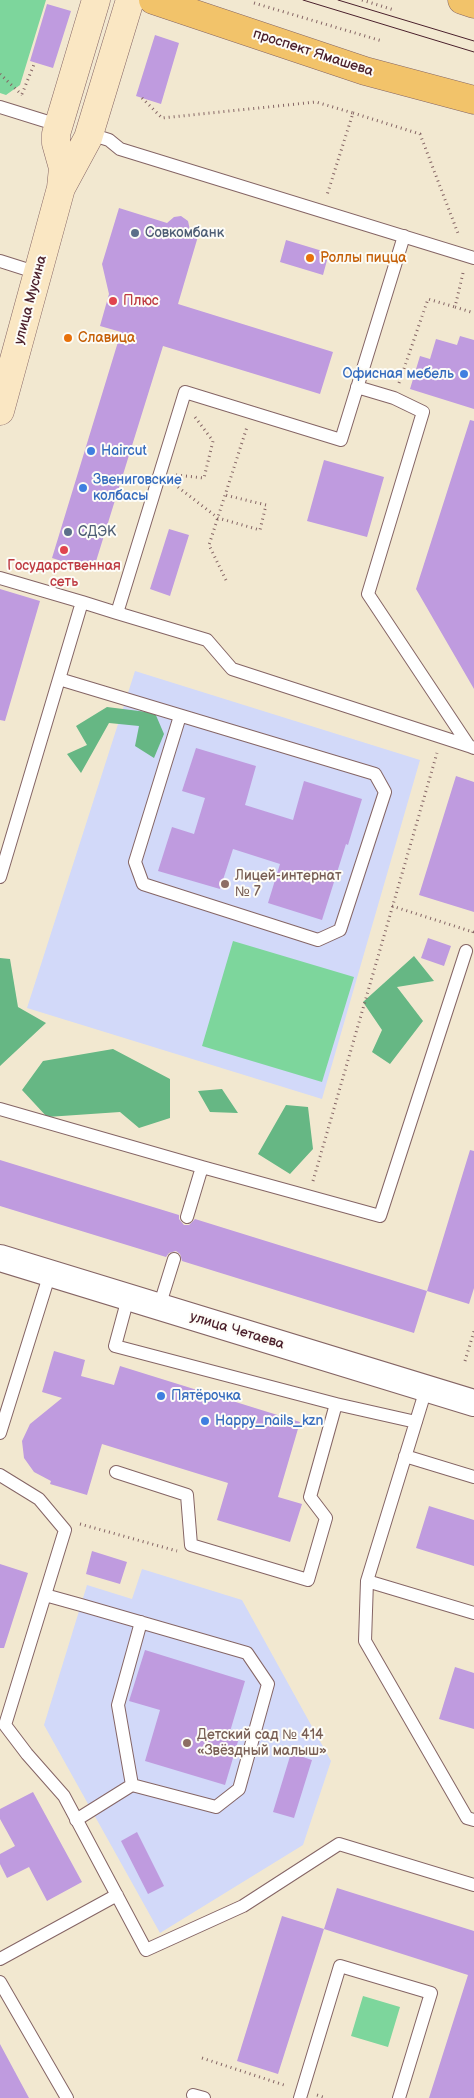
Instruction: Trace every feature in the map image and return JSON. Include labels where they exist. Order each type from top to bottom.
[{"type":"main road","name":"проспект Ямашева","points":[[153,0],[365,71],[474,100]]},
{"type":"main road","points":[[462,0],[474,4]]},
{"type":"street","name":"улица Мусина","points":[[0,411],[61,188],[63,168],[56,143],[58,125],[96,0]]},
{"type":"street","name":"улица Мусина","points":[[61,188],[90,134],[130,0]]},
{"type":"street","name":"улица Четаева","points":[[0,1258],[474,1403]]},
{"type":"lane","points":[[0,107],[58,125]]},
{"type":"lane","points":[[90,134],[109,140],[120,149],[470,257]]},
{"type":"lane","points":[[117,613],[185,392],[341,440],[404,236]]},
{"type":"lane","points":[[0,262],[38,273]]},
{"type":"lane","points":[[357,387],[394,398],[423,412],[368,594],[472,747]]},
{"type":"lane","points":[[0,578],[207,640],[232,669],[472,747]]},
{"type":"lane","points":[[0,877],[82,602]]},
{"type":"lane","points":[[59,679],[375,774],[385,792],[340,930],[318,940],[143,884],[135,862],[180,716]]},
{"type":"lane","points":[[0,1109],[380,1216],[466,951]]},
{"type":"lane","points":[[187,1217],[202,1166]]},
{"type":"lane","points":[[159,1307],[174,1259]]},
{"type":"lane","points":[[0,1433],[50,1273]]},
{"type":"lane","points":[[128,1298],[115,1346],[336,1404],[416,1422]]},
{"type":"lane","points":[[426,1389],[367,1581],[365,1641],[467,1818],[474,1820]]},
{"type":"lane","points":[[116,1472],[187,1494],[191,1545],[308,1580],[326,1518],[310,1497],[336,1404]]},
{"type":"lane","points":[[405,1456],[474,1477]]},
{"type":"lane","points":[[0,1475],[39,1499],[65,1530],[5,1725],[27,1754],[64,1796],[146,1950],[243,1906],[339,1844],[474,1886]]},
{"type":"lane","points":[[367,1581],[474,1613]]},
{"type":"lane","points":[[45,1595],[247,1654],[268,1684],[239,1789],[216,1807],[132,1785],[76,1820]]},
{"type":"lane","points":[[132,1785],[118,1705],[140,1622]]},
{"type":"lane","points":[[0,1959],[117,1895]]},
{"type":"lane","points":[[301,2094],[340,1966],[431,1993],[399,2098]]},
{"type":"lane","points":[[0,1982],[67,2098]]},
{"type":"path","points":[[362,0],[394,10]]},
{"type":"path","points":[[254,3],[382,41]]},
{"type":"path","points":[[22,94],[35,62]]},
{"type":"path","points":[[142,98],[162,118],[316,102],[420,134],[470,257],[455,307]]},
{"type":"path","points":[[322,212],[353,114]]},
{"type":"path","points":[[394,398],[428,299],[474,313]]},
{"type":"path","points":[[160,473],[204,478],[213,441],[182,401]]},
{"type":"path","points":[[226,580],[209,545],[252,412]]},
{"type":"path","points":[[160,473],[218,518],[260,530],[266,505],[225,495]]},
{"type":"path","points":[[309,1196],[442,737]]},
{"type":"path","points":[[392,906],[473,932],[466,951]]},
{"type":"path","points":[[465,1360],[474,1331]]},
{"type":"path","points":[[54,1517],[174,1552],[191,1545]]},
{"type":"path","points":[[202,2058],[301,2094],[326,2098]]},
{"type":"shaded area","name":"Лицей-интернат № 7","points":[[135,671],[420,760],[322,1099],[27,1008]]},
{"type":"shaded area","name":"Детский сад № 414 «Звёздный малыш»","points":[[142,1569],[242,1600],[331,1761],[303,1845],[160,1933],[44,1725],[87,1585],[132,1599]]},
{"type":"green space","points":[[0,0],[46,0],[20,85],[6,95],[0,93]]},
{"type":"green space","points":[[107,707],[155,713],[164,734],[154,758],[135,746],[139,726],[109,723],[81,773],[67,754],[87,745],[76,726]]},
{"type":"green space","points":[[233,941],[354,977],[322,1082],[202,1046]]},
{"type":"green space","points":[[414,956],[434,981],[397,987],[423,1021],[390,1064],[372,1052],[382,1030],[363,1002]]},
{"type":"green space","points":[[0,958],[10,959],[18,1007],[46,1023],[0,1066]]},
{"type":"green space","points":[[113,1049],[170,1079],[170,1118],[139,1128],[120,1112],[47,1117],[22,1090],[43,1061]]},
{"type":"green space","points":[[222,1089],[238,1113],[210,1112],[198,1091]]},
{"type":"green space","points":[[286,1105],[308,1107],[313,1149],[290,1174],[258,1154]]},
{"type":"green space","points":[[363,1996],[400,2007],[388,2047],[351,2036]]},
{"type":"building","points":[[47,4],[71,11],[53,68],[30,61]]},
{"type":"building","points":[[155,35],[179,43],[161,104],[136,96]]},
{"type":"building","points":[[119,208],[167,223],[174,217],[181,216],[188,221],[190,230],[199,233],[178,304],[333,352],[320,394],[163,346],[93,571],[52,558],[121,332],[100,326],[109,294],[102,264]]},
{"type":"building","points":[[286,240],[329,253],[323,275],[280,262]]},
{"type":"building","points":[[460,336],[474,340],[474,409],[410,389],[420,356],[430,359],[436,339],[457,345]]},
{"type":"building","points":[[470,420],[474,421],[474,689],[416,589]]},
{"type":"building","points":[[324,460],[384,477],[367,537],[307,521]]},
{"type":"building","points":[[169,529],[189,535],[170,596],[150,589]]},
{"type":"building","points":[[0,589],[40,601],[5,721],[0,720]]},
{"type":"building","points":[[196,748],[256,766],[245,805],[293,820],[304,781],[362,799],[322,920],[268,903],[280,864],[233,849],[220,889],[158,871],[172,827],[194,834],[205,798],[182,791]]},
{"type":"building","points":[[456,776],[474,782],[474,912],[419,895]]},
{"type":"building","points":[[428,938],[451,946],[444,966],[421,958]]},
{"type":"building","points":[[470,1150],[474,1151],[474,1288],[469,1304],[427,1291]]},
{"type":"building","points":[[0,1160],[179,1215],[179,1219],[184,1225],[189,1225],[195,1219],[427,1291],[414,1333],[182,1261],[180,1254],[176,1251],[169,1253],[166,1257],[0,1206]]},
{"type":"building","points":[[54,1351],[85,1360],[81,1376],[114,1385],[120,1366],[300,1422],[278,1497],[302,1504],[290,1542],[217,1520],[228,1483],[102,1444],[87,1495],[50,1484],[51,1481],[34,1472],[24,1458],[22,1441],[30,1424],[62,1398],[42,1392]]},
{"type":"building","points":[[429,1506],[474,1520],[474,1566],[416,1548]]},
{"type":"building","points":[[92,1551],[127,1562],[120,1584],[86,1574]]},
{"type":"building","points":[[0,1564],[28,1573],[4,1648],[0,1648]]},
{"type":"building","points":[[145,1650],[245,1681],[229,1735],[239,1738],[225,1785],[145,1761],[160,1710],[129,1701]]},
{"type":"building","points":[[455,1667],[474,1673],[474,1729],[439,1719]]},
{"type":"building","points":[[291,1753],[312,1760],[294,1818],[273,1812]]},
{"type":"building","points":[[33,1792],[82,1882],[47,1901],[29,1867],[7,1878],[0,1864],[0,1854],[15,1846],[0,1819],[0,1809]]},
{"type":"building","points":[[137,1832],[164,1886],[148,1894],[121,1841]]},
{"type":"building","points":[[337,1888],[474,1931],[474,2098],[429,2098],[468,1975],[324,1929]]},
{"type":"building","points":[[282,1916],[324,1929],[278,2074],[237,2061]]},
{"type":"building","points":[[0,2044],[29,2098],[0,2098]]},
{"type":"tram line","points":[[303,0],[474,52]]},
{"type":"tram line","points":[[338,0],[474,41]]},
{"type":"place","name":"Совкомбанк","points":[[135,233]]},
{"type":"place","name":"Роллы пицца","points":[[310,258]]},
{"type":"place","name":"Плюс","points":[[113,301]]},
{"type":"place","name":"Славица","points":[[68,338]]},
{"type":"place","name":"Офисная мебель","points":[[464,374]]},
{"type":"place","name":"Haircut","points":[[91,451]]},
{"type":"place","name":"Звениговские колбасы","points":[[83,488]]},
{"type":"place","name":"СДЭК","points":[[68,532]]},
{"type":"place","name":"Государственная сеть","points":[[64,550]]},
{"type":"place","name":"Лицей-интернат № 7","points":[[225,884]]},
{"type":"place","name":"Пятёрочка","points":[[161,1396]]},
{"type":"place","name":"Happy_nails_kzn","points":[[205,1421]]},
{"type":"place","name":"Детский сад № 414 «Звёздный малыш»","points":[[187,1743]]}]
